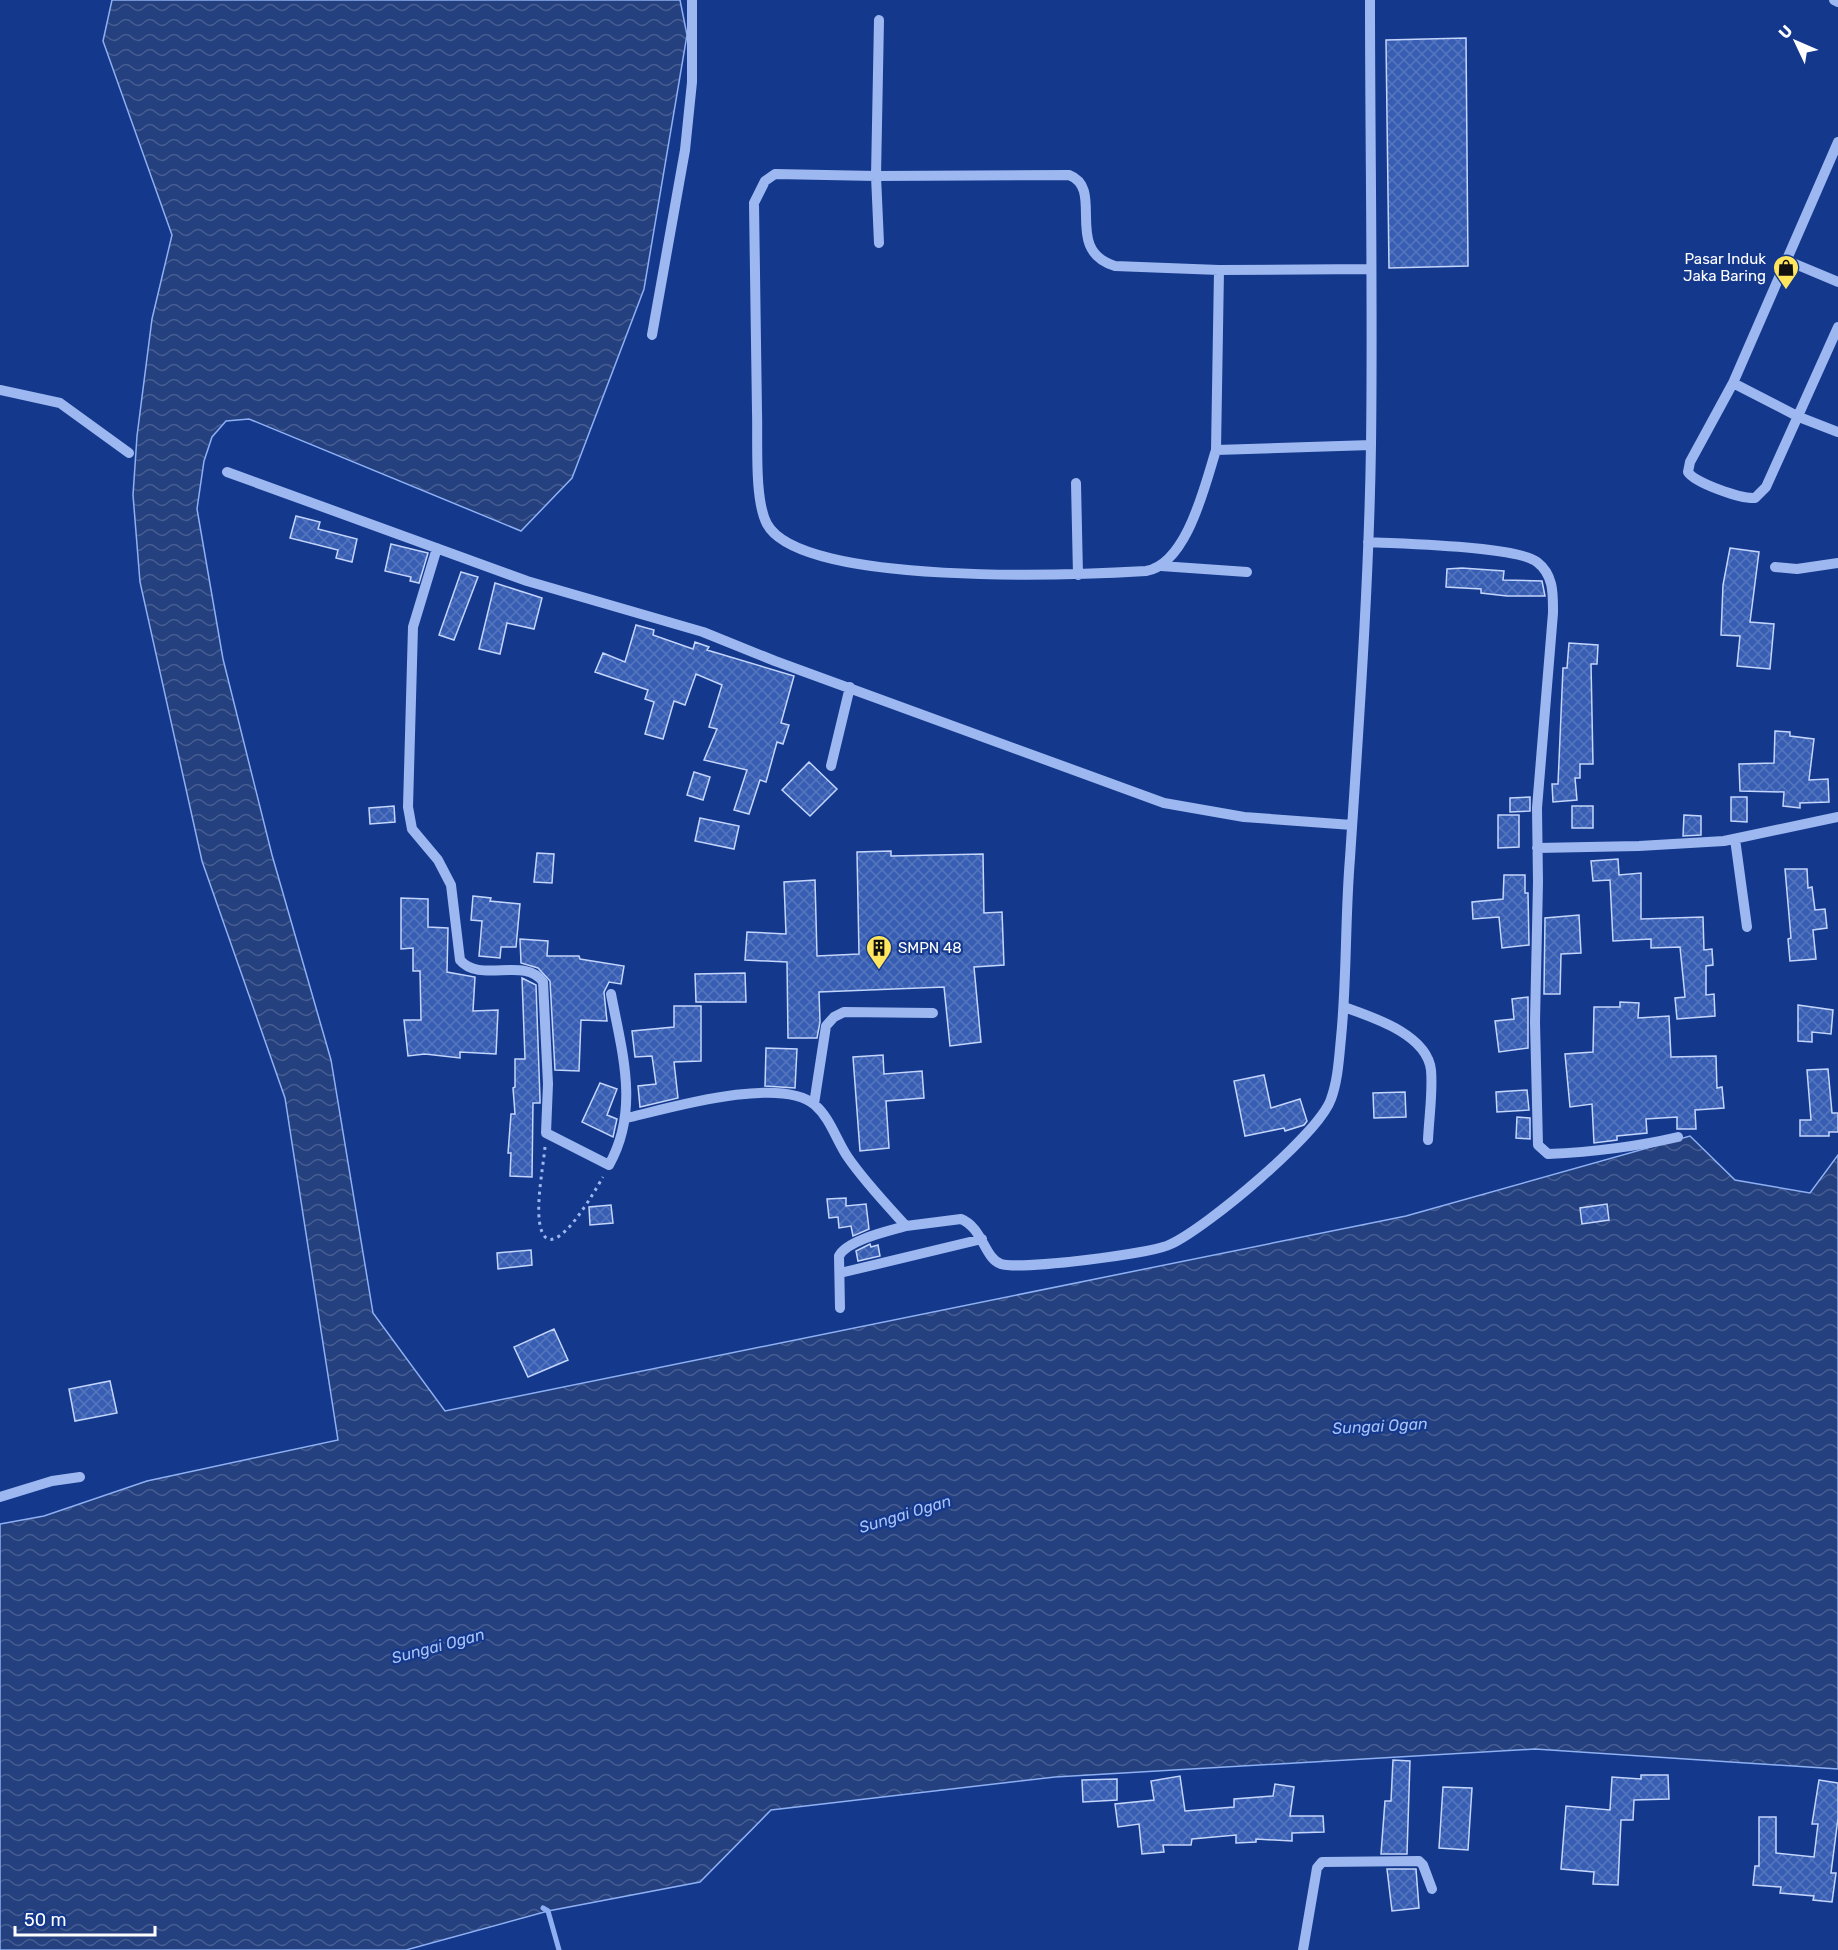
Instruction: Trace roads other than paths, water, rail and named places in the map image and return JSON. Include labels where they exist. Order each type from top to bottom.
[{"type":"street","points":[[652,335],[685,150],[692,82],[692,0]]},
{"type":"street","points":[[840,1308],[839,1256],[842,1250],[877,1234],[906,1226],[961,1219],[972,1224],[994,1258],[1007,1264],[1091,1259],[1145,1252],[1169,1246],[1181,1239],[1282,1158],[1316,1126],[1333,1092],[1344,1007],[1368,542],[1371,445],[1370,0]]},
{"type":"street","points":[[879,20],[876,176],[879,243]]},
{"type":"street","points":[[1838,142],[1733,383],[1690,462],[1688,472],[1697,481],[1746,498],[1758,496],[1767,487],[1838,327]]},
{"type":"street","points":[[1247,572],[1161,566],[1146,571],[1078,575],[1018,576],[930,571],[841,560],[792,546],[771,530],[762,508],[758,457],[754,203],[765,181],[775,174],[1070,175],[1080,182],[1085,191],[1087,238],[1100,260],[1115,266],[1219,270],[1370,269]]},
{"type":"street","points":[[1788,261],[1838,282]]},
{"type":"street","points":[[1161,566],[1175,551],[1192,519],[1216,450],[1219,270]]},
{"type":"street","points":[[1733,383],[1799,417],[1838,432]]},
{"type":"street","points":[[0,390],[60,403],[129,453]]},
{"type":"street","points":[[1216,450],[1371,445]]},
{"type":"street","points":[[227,472],[527,581],[703,632],[1164,803],[1245,817],[1352,825]]},
{"type":"street","points":[[1076,483],[1078,575]]},
{"type":"street","points":[[1368,542],[1513,552],[1538,562],[1550,578],[1553,587],[1552,613],[1537,808],[1535,1022],[1538,1145],[1548,1154],[1586,1152],[1641,1146],[1678,1137]]},
{"type":"street","points":[[437,548],[413,627],[409,821],[419,840],[445,870],[451,885],[460,960],[472,969],[531,972],[543,982],[548,1084],[546,1133],[609,1165],[621,1141],[627,1118],[621,1045],[611,993]]},
{"type":"street","points":[[1775,567],[1797,569],[1838,563]]},
{"type":"street","points":[[831,766],[850,687]]},
{"type":"street","points":[[1537,848],[1639,846],[1735,839],[1838,817]]},
{"type":"street","points":[[1735,839],[1747,927]]},
{"type":"street","points":[[1344,1007],[1384,1021],[1399,1029],[1425,1055],[1431,1070],[1428,1140]]},
{"type":"street","points":[[814,1104],[826,1026],[834,1017],[844,1012],[933,1013]]},
{"type":"street","points":[[627,1118],[693,1102],[749,1094],[790,1094],[814,1104],[824,1114],[845,1154],[869,1186],[906,1226]]},
{"type":"street","points":[[840,1273],[982,1239]]},
{"type":"street","points":[[0,1497],[52,1481],[80,1477]]},
{"type":"street","points":[[1303,1950],[1317,1868],[1322,1862],[1419,1861],[1423,1865],[1432,1889]]},
{"type":"water","name":"Sungai Ogan","points":[[112,0],[680,0],[687,35],[644,289],[572,478],[521,531],[249,419],[226,421],[212,437],[204,461],[197,509],[223,659],[272,855],[331,1060],[373,1313],[445,1411],[1406,1216],[1690,1136],[1735,1180],[1810,1193],[1838,1155],[1838,1769],[1535,1749],[1055,1777],[771,1810],[700,1882],[548,1911],[406,1950],[0,1950],[0,1524],[44,1516],[147,1481],[338,1440],[285,1098],[202,861],[140,582],[133,495],[137,436],[152,319],[172,235],[103,41]]},
{"type":"waterway","points":[[543,1908],[548,1911],[559,1950]]},
{"type":"place","name":"Pasar Induk Jaka Baring","points":[[1786,291]]},
{"type":"place","name":"SMPN 48","points":[[879,971]]}]
